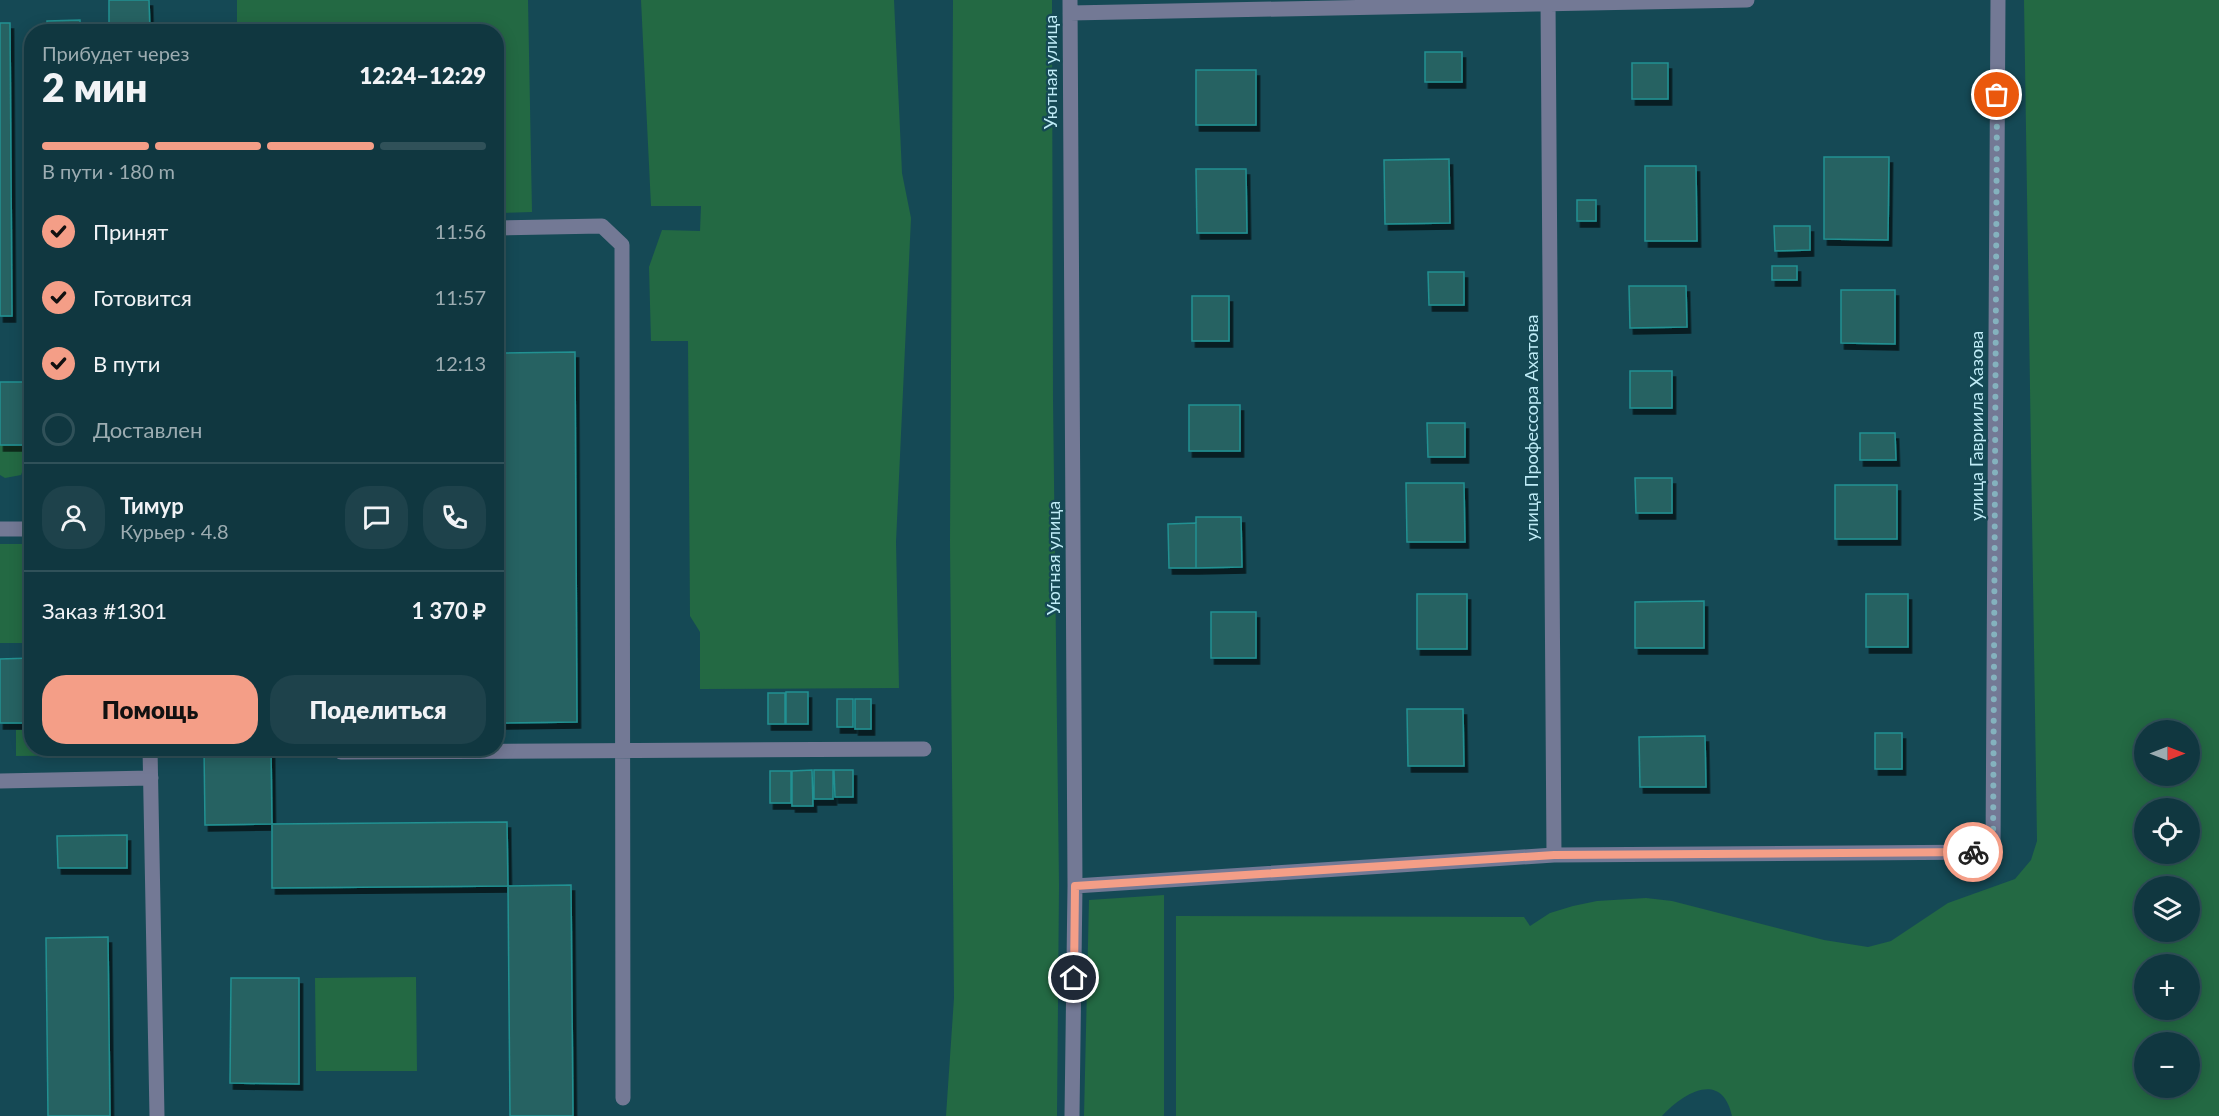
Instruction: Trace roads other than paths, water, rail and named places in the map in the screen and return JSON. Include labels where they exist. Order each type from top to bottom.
[{"type":"street","points":[[1070,7],[1747,0]]},
{"type":"street","name":"улица Гавриила Хазова","points":[[1554,855],[1993,852],[1998,0]]},
{"type":"street","name":"улица Профессора Ахатова","points":[[1548,3],[1554,855]]},
{"type":"street","name":"Уютная улица","points":[[1070,7],[1075,886],[1072,1116]]},
{"type":"street","points":[[504,228],[602,226],[622,244],[623,1098]]},
{"type":"street","points":[[0,529],[24,529]]},
{"type":"street","points":[[504,751],[924,748]]},
{"type":"street","points":[[150,756],[157,1116]]},
{"type":"street","points":[[0,781],[151,778]]},
{"type":"street","points":[[1075,886],[1554,855]]}]
